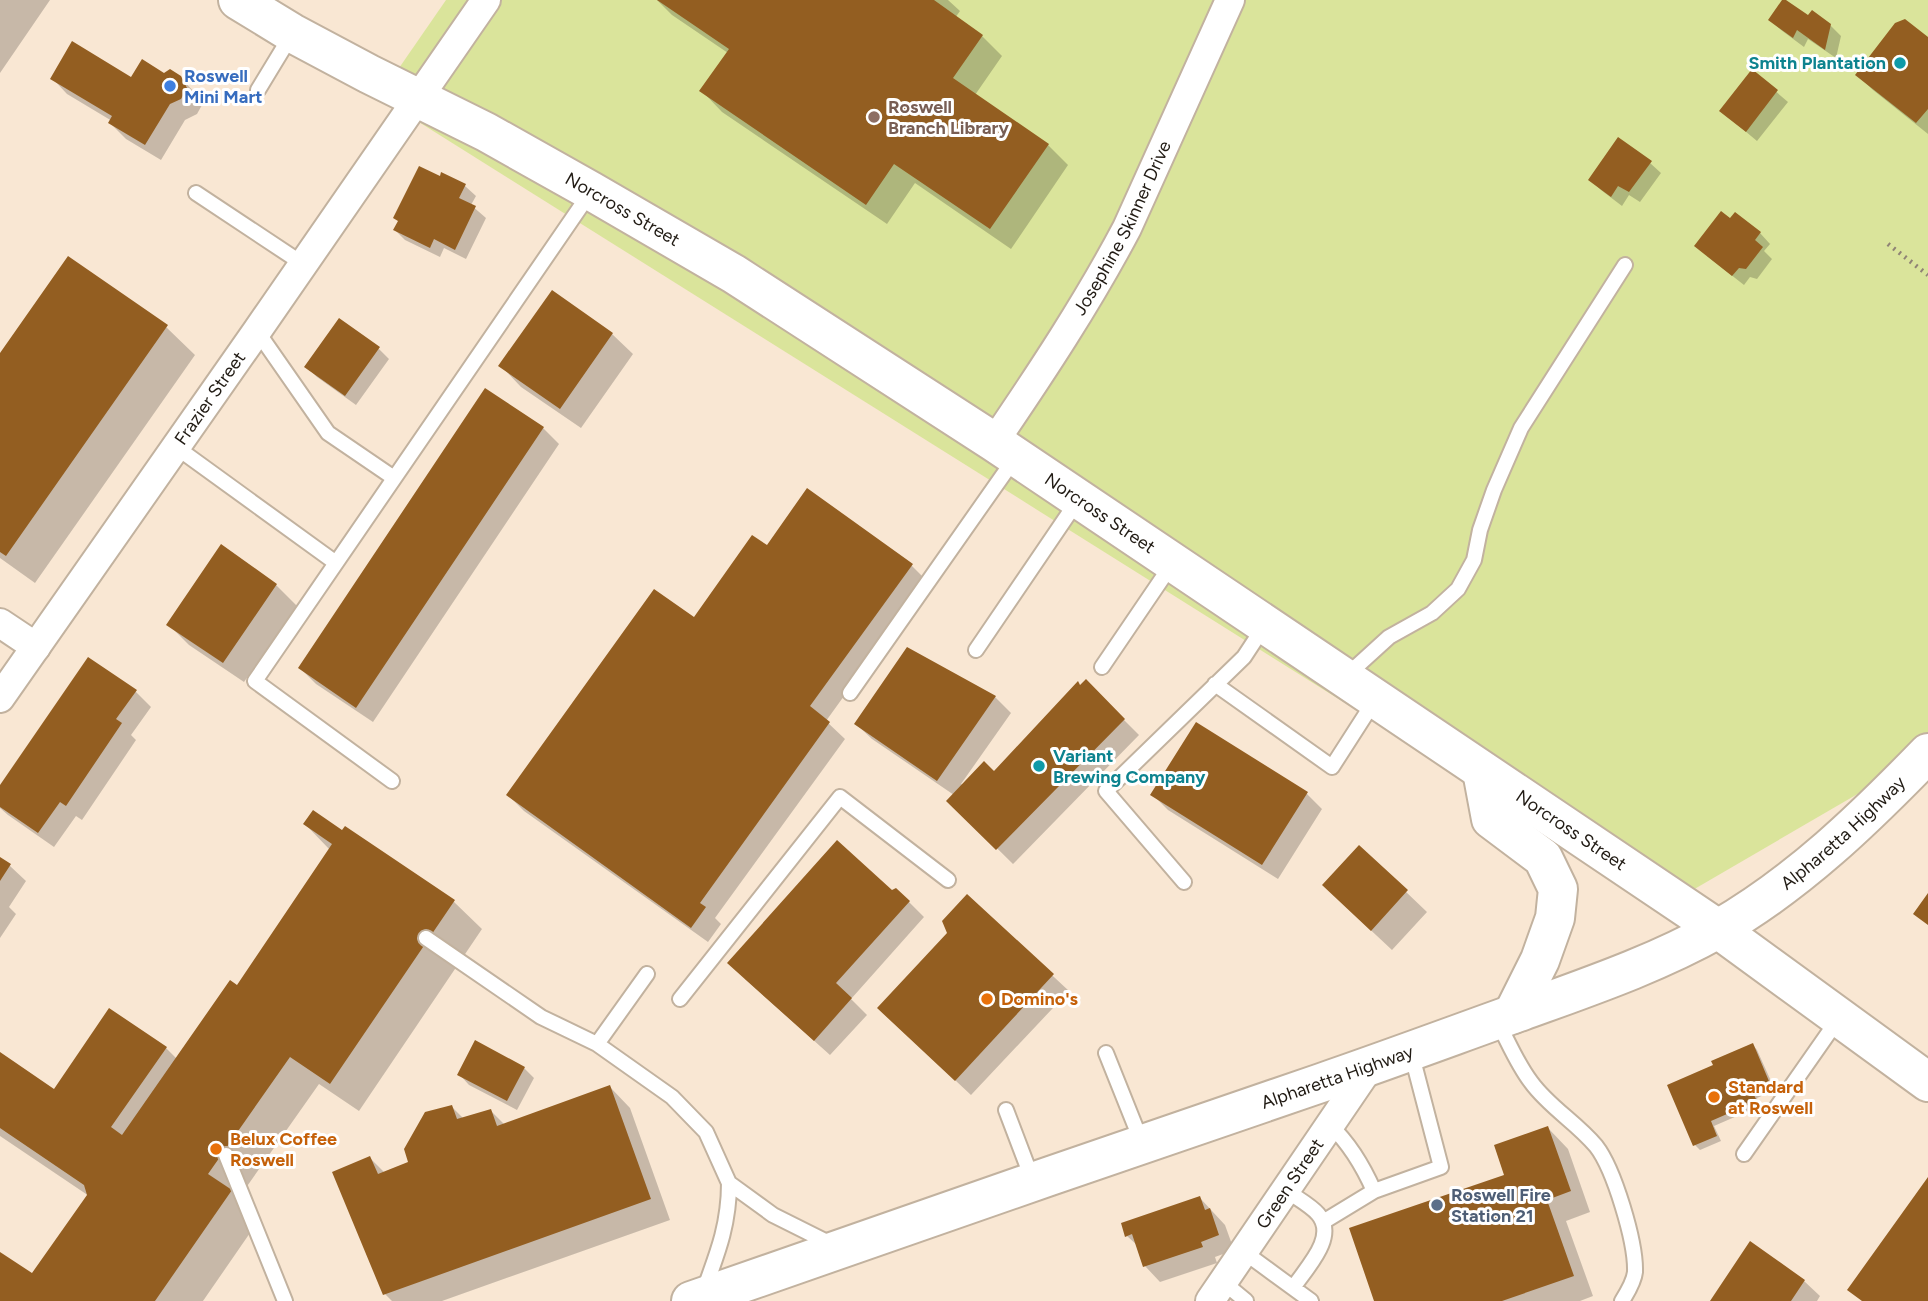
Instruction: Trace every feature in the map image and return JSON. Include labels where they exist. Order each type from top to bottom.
[{"type":"main road","name":"Norcross Street","points":[[238,0],[292,33],[486,132],[734,274],[1079,499],[1718,929],[1928,1082]]},
{"type":"main road","name":"Alpharetta Highway","points":[[696,1299],[1370,1066],[1658,960],[1718,929],[1770,896],[1867,815],[1928,753]]},
{"type":"main road","points":[[1482,771],[1491,819],[1543,858],[1558,890],[1555,918],[1540,960],[1504,1017]]},
{"type":"street","name":"Frazier Street","points":[[0,698],[486,0]]},
{"type":"street","name":"Josephine Skinner Drive","points":[[1005,450],[1028,392],[1118,245],[1230,0]]},
{"type":"street","points":[[0,623],[36,647]]},
{"type":"street","name":"Green Street","points":[[1217,1292],[1370,1066]]},
{"type":"lane","points":[[258,90],[292,33]]},
{"type":"lane","points":[[392,780],[254,681],[592,191]]},
{"type":"lane","points":[[196,193],[303,264]]},
{"type":"lane","points":[[1344,678],[1389,637],[1432,613],[1458,589],[1474,561],[1480,530],[1494,490],[1521,428],[1625,265]]},
{"type":"lane","points":[[257,331],[328,433],[394,478]]},
{"type":"lane","points":[[176,447],[336,563]]},
{"type":"lane","points":[[850,693],[1005,450]]},
{"type":"lane","points":[[976,650],[1079,499]]},
{"type":"lane","points":[[1102,667],[1173,563]]},
{"type":"lane","points":[[1184,882],[1106,791],[1244,657],[1265,624]]},
{"type":"lane","points":[[1215,684],[1332,767],[1376,699]]},
{"type":"lane","points":[[680,999],[840,797],[948,880]]},
{"type":"lane","points":[[426,938],[541,1017],[597,1044],[672,1097],[706,1132],[729,1183],[729,1208],[721,1244],[696,1299]]},
{"type":"lane","points":[[597,1044],[647,974]]},
{"type":"lane","points":[[1504,1017],[1529,1080],[1542,1097],[1590,1139],[1604,1158],[1633,1249],[1635,1274],[1622,1301]]},
{"type":"lane","points":[[1744,1154],[1839,1018]]},
{"type":"lane","points":[[1323,1222],[1374,1191],[1441,1167],[1411,1051]]},
{"type":"lane","points":[[1106,1053],[1143,1144]]},
{"type":"lane","points":[[1006,1110],[1033,1182]]},
{"type":"lane","points":[[1330,1125],[1342,1136],[1360,1161],[1374,1191]]},
{"type":"lane","points":[[226,1155],[285,1301]]},
{"type":"lane","points":[[729,1183],[773,1216],[840,1248]]},
{"type":"lane","points":[[1286,1190],[1308,1205],[1323,1222],[1325,1237],[1293,1288]]},
{"type":"lane","points":[[1244,1252],[1311,1301]]},
{"type":"lane","points":[[1217,1292],[1246,1301]]},
{"type":"path","points":[[1888,244],[1928,275]]},
{"type":"green space","points":[[446,0],[1928,0],[1928,734],[1892,774],[1667,905],[379,97]]},
{"type":"building","name":"Roswell Branch Library","points":[[657,0],[934,0],[983,35],[953,78],[1049,144],[990,229],[894,164],[866,205],[699,91],[729,49]]},
{"type":"building","points":[[1782,0],[1808,15],[1812,10],[1831,24],[1825,50],[1797,30],[1793,38],[1768,20]]},
{"type":"building","points":[[1905,19],[1928,37],[1928,109],[1916,123],[1855,75],[1895,23]]},
{"type":"building","points":[[72,41],[131,77],[142,59],[164,73],[170,69],[181,76],[187,88],[181,99],[170,104],[145,145],[108,123],[112,116],[50,79]]},
{"type":"building","points":[[1752,69],[1778,90],[1746,132],[1719,111]]},
{"type":"building","points":[[1618,137],[1652,161],[1629,192],[1618,186],[1611,197],[1588,180]]},
{"type":"building","points":[[419,166],[440,176],[441,172],[466,184],[459,198],[476,206],[455,250],[434,239],[430,248],[393,230],[398,221],[393,218]]},
{"type":"building","points":[[1721,211],[1730,218],[1735,212],[1761,232],[1755,240],[1763,247],[1746,269],[1739,268],[1732,276],[1694,246]]},
{"type":"building","points":[[68,256],[168,325],[6,556],[0,552],[0,353]]},
{"type":"building","points":[[552,290],[613,333],[560,409],[498,366]]},
{"type":"building","points":[[339,318],[380,347],[345,396],[304,367]]},
{"type":"building","points":[[485,388],[544,427],[356,708],[298,668]]},
{"type":"building","points":[[807,488],[913,564],[810,706],[830,722],[700,903],[706,907],[691,928],[506,795],[654,589],[694,617],[752,535],[767,545]]},
{"type":"building","points":[[221,544],[277,584],[223,663],[166,625]]},
{"type":"building","points":[[907,647],[996,696],[937,781],[854,724]]},
{"type":"building","points":[[88,657],[137,690],[116,719],[122,723],[66,806],[60,802],[38,833],[0,807],[0,785]]},
{"type":"building","name":"Variant Brewing Company","points":[[1086,679],[1125,719],[996,850],[946,801],[984,761],[994,771],[1078,681],[1080,685]]},
{"type":"building","points":[[1196,722],[1308,792],[1262,865],[1150,795]]},
{"type":"building","points":[[313,810],[342,830],[345,826],[455,900],[330,1084],[290,1057],[208,1174],[232,1190],[155,1301],[0,1301],[0,1252],[32,1273],[87,1195],[84,1185],[0,1128],[0,1052],[54,1089],[109,1008],[167,1047],[111,1127],[122,1135],[230,980],[237,985],[332,844],[303,824]]},
{"type":"building","points":[[837,840],[892,890],[896,888],[910,901],[836,983],[852,998],[814,1041],[727,963]]},
{"type":"building","points":[[1359,845],[1408,890],[1371,931],[1322,885]]},
{"type":"building","points":[[0,857],[11,864],[0,881]]},
{"type":"building","points":[[1928,893],[1928,925],[1913,914]]},
{"type":"building","points":[[967,894],[1054,974],[955,1081],[877,1008],[947,933],[942,921]]},
{"type":"building","points":[[475,1040],[525,1067],[507,1101],[457,1075]]},
{"type":"building","name":"Standard at Roswell","points":[[1753,1043],[1771,1086],[1753,1093],[1757,1101],[1711,1121],[1717,1136],[1693,1146],[1667,1085],[1713,1065],[1711,1061]]},
{"type":"building","points":[[610,1085],[651,1199],[383,1295],[332,1172],[370,1156],[378,1174],[408,1162],[404,1149],[425,1112],[452,1105],[457,1119],[491,1109],[497,1126]]},
{"type":"building","points":[[1548,1126],[1571,1191],[1547,1200],[1574,1276],[1502,1301],[1374,1301],[1349,1228],[1504,1175],[1494,1145]]},
{"type":"building","points":[[1928,1177],[1928,1301],[1862,1301],[1847,1290]]},
{"type":"building","points":[[1200,1196],[1205,1210],[1210,1208],[1219,1235],[1201,1242],[1203,1247],[1143,1267],[1132,1234],[1125,1237],[1121,1223]]},
{"type":"building","points":[[1750,1241],[1805,1280],[1791,1301],[1710,1301]]},
{"type":"place","name":"Smith Plantation","points":[[1900,63]]},
{"type":"place","name":"Roswell Mini Mart","points":[[170,86]]},
{"type":"place","name":"Roswell Branch Library","points":[[874,117]]},
{"type":"place","name":"Variant Brewing Company","points":[[1039,766]]},
{"type":"place","name":"Domino's","points":[[987,999]]},
{"type":"place","name":"Standard at Roswell","points":[[1714,1097]]},
{"type":"place","name":"Belux Coffee Roswell","points":[[216,1149]]},
{"type":"place","name":"Roswell Fire Station 21","points":[[1437,1205]]}]
